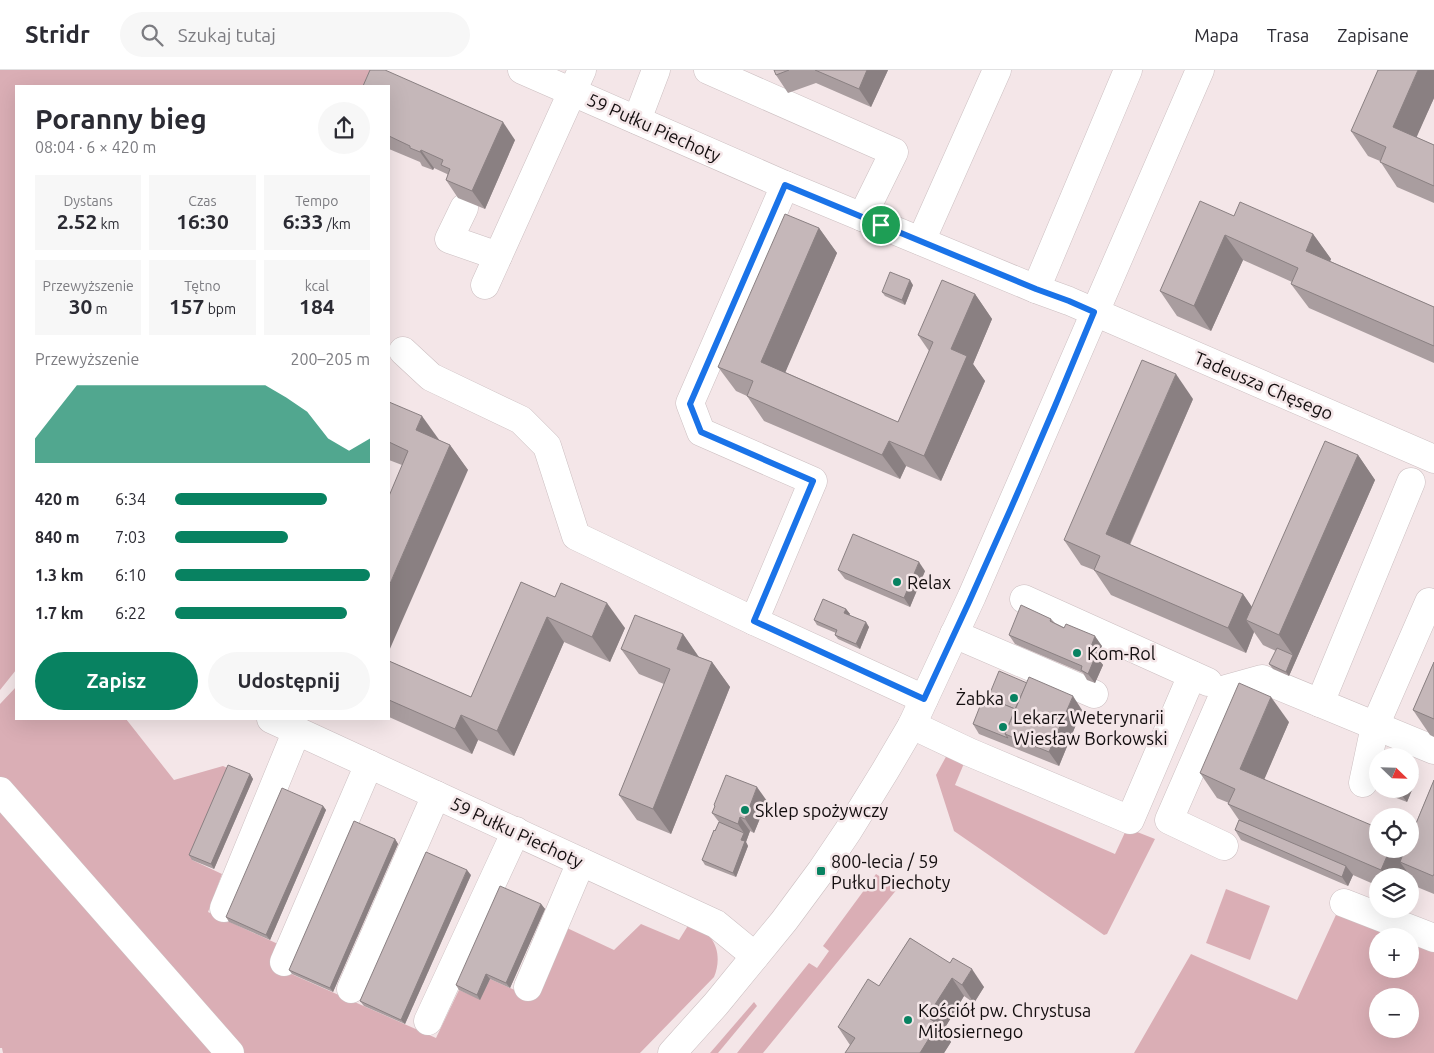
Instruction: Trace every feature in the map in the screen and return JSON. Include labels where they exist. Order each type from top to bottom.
[{"type":"street","name":"59 Pułku Piechoty","points":[[522,70],[577,81],[637,120],[785,185],[1036,289]]},
{"type":"street","points":[[637,120],[656,70]]},
{"type":"street","points":[[708,70],[894,152],[862,217]]},
{"type":"street","points":[[921,241],[997,70]]},
{"type":"street","points":[[1036,289],[1128,70]]},
{"type":"street","points":[[672,1053],[716,1004],[784,921],[821,871],[912,725],[1062,390],[1094,312],[1200,70]]},
{"type":"street","points":[[485,284],[577,81]]},
{"type":"street","points":[[754,621],[813,481],[701,432],[690,404],[785,185]]},
{"type":"street","points":[[464,208],[449,239],[498,256]]},
{"type":"street","name":"Tadeusza Chęsego","points":[[1036,289],[1069,301],[1434,459]]},
{"type":"street","points":[[404,351],[431,377],[521,420],[547,446],[576,536],[924,699]]},
{"type":"street","points":[[1320,703],[1410,482]]},
{"type":"street","points":[[1024,600],[1226,689],[1262,679],[1434,750]]},
{"type":"street","points":[[1363,783],[1375,726],[1429,602]]},
{"type":"street","points":[[954,634],[1094,694]]},
{"type":"street","points":[[912,725],[969,752],[1130,820],[1192,675]]},
{"type":"street","points":[[1224,846],[1169,820],[1226,689]]},
{"type":"street","name":"59 Pułku Piechoty","points":[[273,720],[716,924],[755,956]]},
{"type":"street","points":[[224,908],[297,730]]},
{"type":"street","points":[[284,962],[369,764]]},
{"type":"street","points":[[0,791],[230,1053]]},
{"type":"street","points":[[351,989],[436,795]]},
{"type":"street","points":[[428,1021],[516,831]]},
{"type":"street","points":[[528,987],[581,862]]},
{"type":"street","points":[[1344,903],[1434,938]]},
{"type":"shaded area","points":[[0,70],[375,70],[368,85],[15,85],[15,671],[0,690]]},
{"type":"shaded area","points":[[15,688],[15,720],[127,720],[174,780],[223,766],[232,770],[192,860],[222,874],[208,912],[278,944],[271,965],[436,1038],[459,990],[480,999],[490,979],[535,999],[567,928],[614,950],[641,924],[679,940],[689,924],[706,933],[716,947],[718,957],[714,977],[640,1053],[242,1053],[0,780],[0,704]]},
{"type":"shaded area","points":[[948,753],[965,761],[955,785],[1115,854],[1127,828],[1155,839],[1107,934],[1104,935],[954,831],[936,775]]},
{"type":"shaded area","points":[[0,803],[217,1053],[3,1053],[2,1048],[0,1048]]},
{"type":"shaded area","points":[[876,874],[898,888],[763,1053],[737,1053],[809,963],[817,968],[829,951],[823,946]]},
{"type":"shaded area","points":[[1226,889],[1270,906],[1250,960],[1206,943]]},
{"type":"shaded area","points":[[1340,906],[1391,928],[1369,928],[1369,978],[1419,978],[1419,940],[1434,947],[1434,1053],[1134,1053],[1191,954],[1297,1000]]},
{"type":"shaded area","points":[[754,1002],[757,1006],[718,1053],[710,1053]]},
{"type":"building","points":[[370,70],[385,70],[503,122],[472,191],[446,180],[450,169],[441,165],[443,160],[421,150],[420,152],[410,148],[410,146],[390,136],[390,85],[363,85]]},
{"type":"building","points":[[774,70],[789,70],[776,75]]},
{"type":"building","points":[[815,70],[867,70],[859,89]]},
{"type":"building","points":[[1378,70],[1418,70],[1393,127],[1434,145],[1434,186],[1380,162],[1386,147],[1351,131]]},
{"type":"building","points":[[1200,201],[1234,216],[1240,202],[1313,234],[1306,251],[1434,307],[1434,346],[1291,284],[1298,268],[1225,235],[1194,306],[1160,291]]},
{"type":"building","points":[[785,214],[819,228],[761,362],[898,422],[933,342],[918,335],[942,280],[975,294],[951,349],[967,356],[924,456],[889,441],[882,455],[747,396],[753,381],[718,367]]},
{"type":"building","points":[[890,272],[910,280],[902,300],[882,292]]},
{"type":"building","points":[[1142,360],[1176,374],[1106,534],[1243,594],[1228,628],[1094,570],[1100,556],[1064,540]]},
{"type":"building","points":[[390,402],[422,416],[416,430],[450,445],[390,584],[390,494],[408,451],[390,442]]},
{"type":"building","points":[[1325,441],[1358,455],[1279,635],[1246,620]]},
{"type":"building","points":[[853,534],[919,562],[904,598],[838,570]]},
{"type":"building","points":[[521,582],[555,597],[561,583],[607,603],[592,637],[547,617],[497,731],[461,715],[455,729],[390,700],[390,661],[471,697]]},
{"type":"building","points":[[823,599],[846,609],[844,613],[866,622],[856,644],[835,635],[837,630],[814,620]]},
{"type":"building","points":[[1021,605],[1051,619],[1050,621],[1064,628],[1066,624],[1095,636],[1089,652],[1096,655],[1088,674],[1081,670],[1082,666],[1009,635]]},
{"type":"building","points":[[635,615],[683,634],[677,649],[712,662],[653,809],[619,795],[670,669],[621,649]]},
{"type":"building","points":[[1277,648],[1293,655],[1286,672],[1269,664]]},
{"type":"building","points":[[1434,662],[1434,719],[1413,710]]},
{"type":"building","points":[[999,671],[1027,683],[1015,709],[988,698]]},
{"type":"building","points":[[1029,677],[1073,696],[1049,752],[1005,734]]},
{"type":"building","points":[[1239,683],[1271,697],[1240,769],[1369,824],[1369,858],[1386,858],[1382,868],[1376,868],[1228,804],[1235,789],[1200,773]]},
{"type":"building","points":[[984,696],[1015,709],[1005,734],[1008,738],[973,724]]},
{"type":"building","points":[[228,765],[250,774],[211,864],[189,855]]},
{"type":"building","points":[[726,775],[757,787],[745,819],[740,817],[738,824],[712,813]]},
{"type":"building","points":[[1434,780],[1433,876],[1419,870],[1419,868],[1400,862],[1402,858],[1419,858],[1419,816]]},
{"type":"building","points":[[282,788],[323,806],[266,935],[226,917]]},
{"type":"building","points":[[1239,820],[1346,866],[1342,877],[1235,830]]},
{"type":"building","points":[[354,821],[395,839],[330,988],[289,970]]},
{"type":"building","points":[[719,822],[744,833],[741,840],[745,841],[733,873],[702,860]]},
{"type":"building","points":[[426,852],[467,870],[401,1020],[360,1001]]},
{"type":"building","points":[[500,886],[541,904],[506,983],[486,974],[477,995],[456,985]]},
{"type":"building","name":"Kościół pw. Chrystusa Miłosiernego","points":[[910,938],[950,963],[953,958],[972,969],[962,985],[952,978],[927,1017],[938,1024],[920,1053],[845,1053],[855,1038],[838,1027],[868,979],[879,986]]},
{"type":"place","name":"Relax","points":[[897,582]]},
{"type":"place","name":"Kom-Rol","points":[[1077,653]]},
{"type":"place","name":"Żabka","points":[[1014,698]]},
{"type":"place","name":"Lekarz Weterynarii Wiesław Borkowski","points":[[1003,727]]},
{"type":"place","name":"Sklep spożywczy","points":[[745,810]]},
{"type":"place","name":"800-lecia / 59 Pułku Piechoty","points":[[821,871]]},
{"type":"place","name":"Kościół pw. Chrystusa Miłosiernego","points":[[908,1020]]},
{"type":"route","points":[[785,185],[881,225],[1094,312],[972,596],[924,699],[754,621],[813,481],[701,432],[690,404],[785,185]]}]
